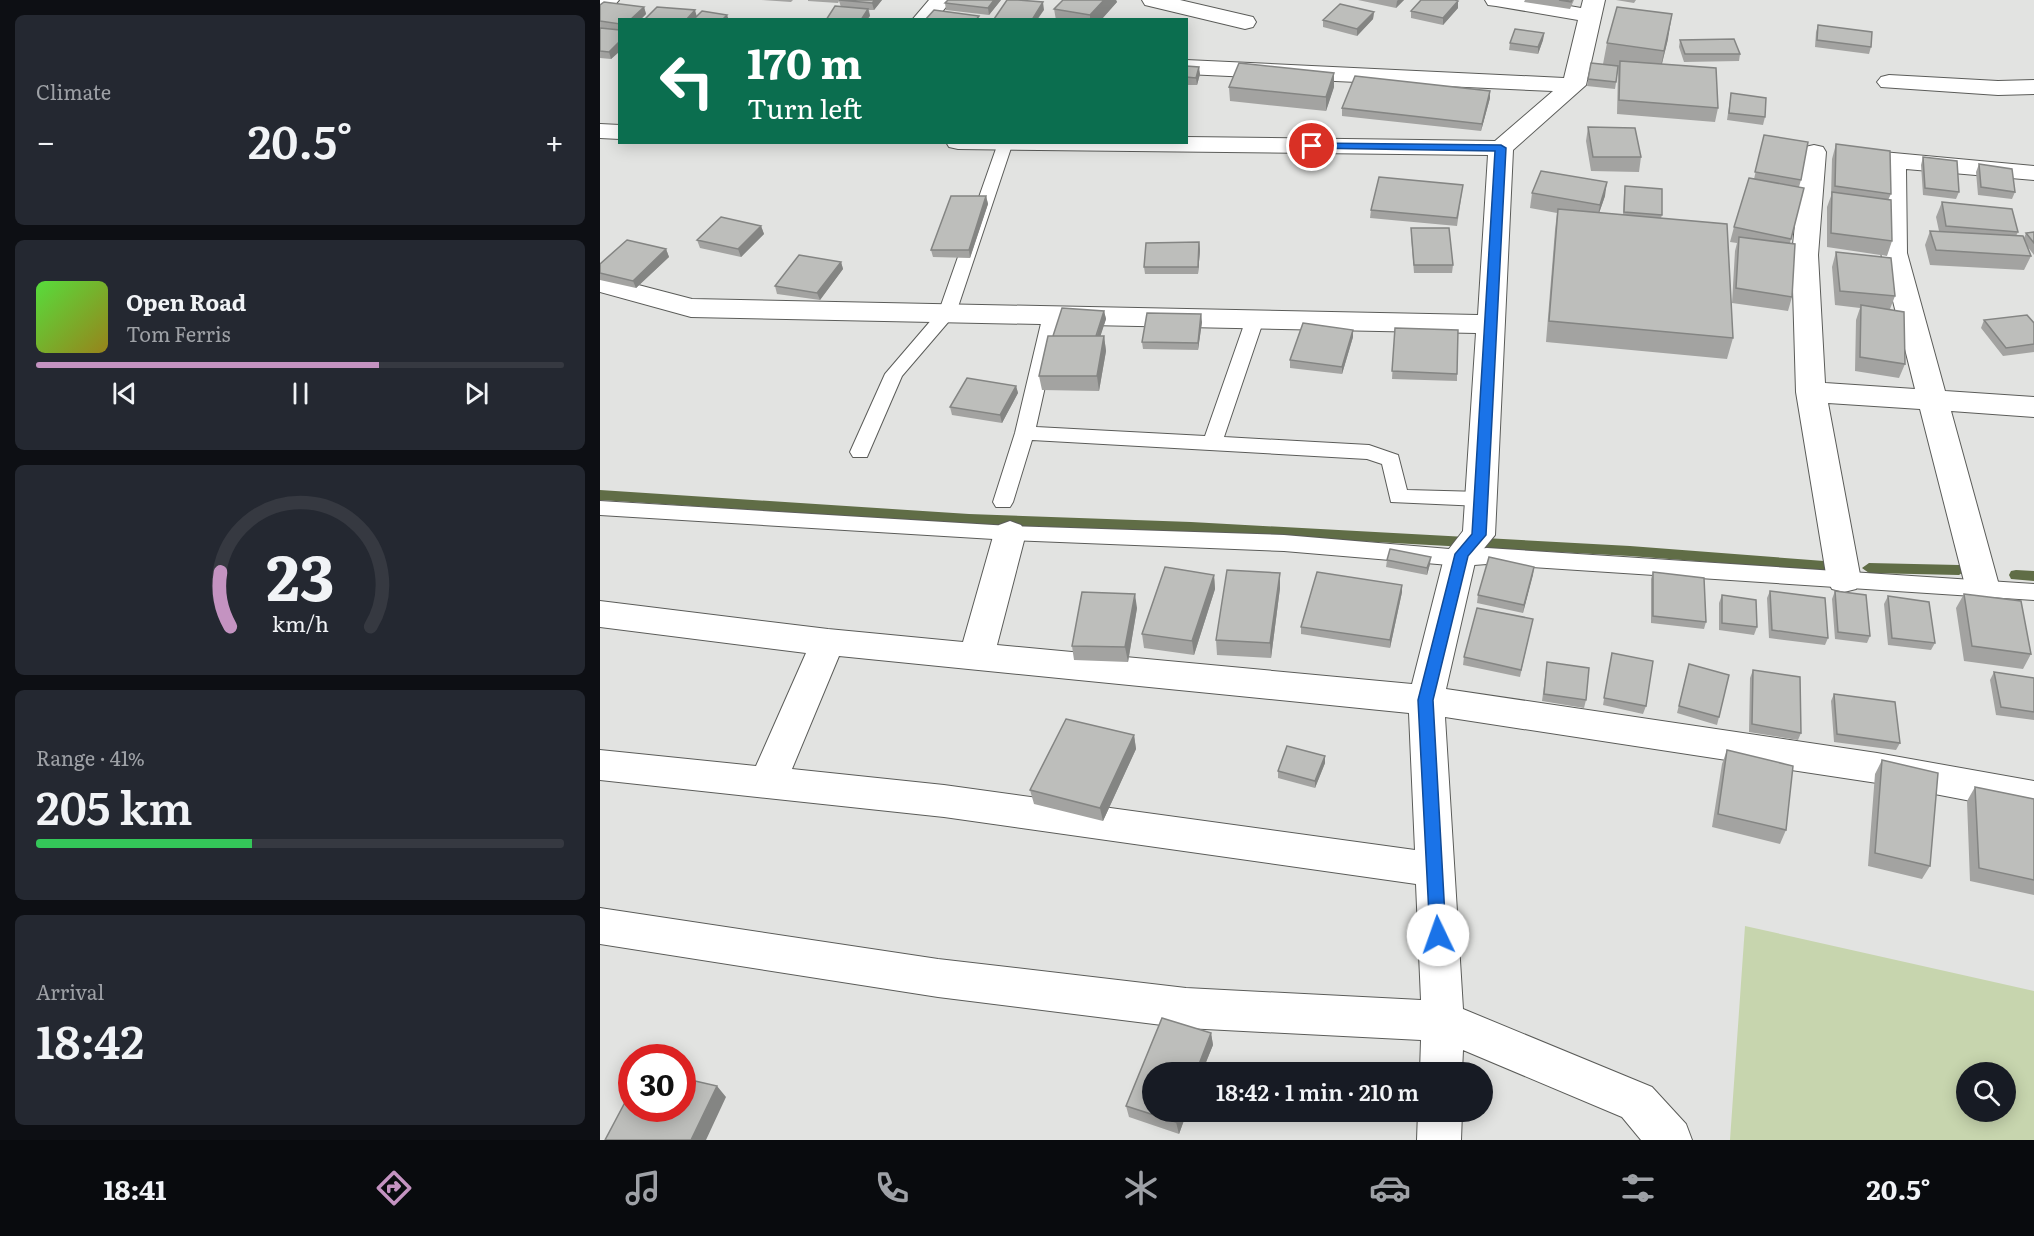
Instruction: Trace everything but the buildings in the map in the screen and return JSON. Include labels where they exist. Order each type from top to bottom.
[{"type":"street","points":[[600,8],[608,0]]},
{"type":"street","points":[[925,18],[941,0]]},
{"type":"street","points":[[1153,0],[1245,22]]},
{"type":"street","points":[[1105,144],[1501,148],[1574,85],[1592,8],[1496,0]]},
{"type":"street","points":[[1188,67],[1574,85]]},
{"type":"street","points":[[1889,82],[1998,88],[2034,87]]},
{"type":"street","points":[[600,131],[618,132]]},
{"type":"street","points":[[1441,1062],[1443,1021],[1426,700],[1481,498],[1501,148]]},
{"type":"street","points":[[1844,580],[1811,392],[1805,255],[1823,153],[2034,173]]},
{"type":"street","points":[[1893,160],[1894,253],[1983,589]]},
{"type":"street","points":[[600,283],[691,308],[1492,324]]},
{"type":"street","points":[[1811,392],[2034,407]]},
{"type":"street","points":[[976,657],[1007,518]]},
{"type":"street","points":[[600,614],[828,642],[1426,700],[1876,768],[2034,797]]},
{"type":"street","points":[[768,782],[828,642]]},
{"type":"street","points":[[600,765],[944,801],[1435,870]]},
{"type":"street","points":[[600,926],[938,978],[1186,1008],[1443,1021],[1637,1102],[1670,1140]]},
{"type":"street","points":[[1439,1140],[1440,1122]]},
{"type":"lane","points":[[860,452],[894,374],[947,313],[1006,144]]},
{"type":"lane","points":[[1007,518],[1052,315]]},
{"type":"lane","points":[[1212,443],[1255,319]]},
{"type":"lane","points":[[1025,433],[1369,452],[1391,460],[1398,497],[1481,498]]},
{"type":"lane","points":[[600,508],[1007,518],[1284,543],[1467,549],[1487,556],[2034,592]]},
{"type":"green space","points":[[1745,926],[2034,991],[2034,1140],[1730,1140]]},
{"type":"waterway","points":[[600,495],[969,519],[1191,527],[1630,551],[1824,566]]},
{"type":"waterway","points":[[1869,568],[1959,570]]},
{"type":"waterway","points":[[2016,575],[2034,576]]},
{"type":"route","points":[[1312,146],[1501,148],[1479,535],[1461,554],[1426,700],[1438,935]]}]
